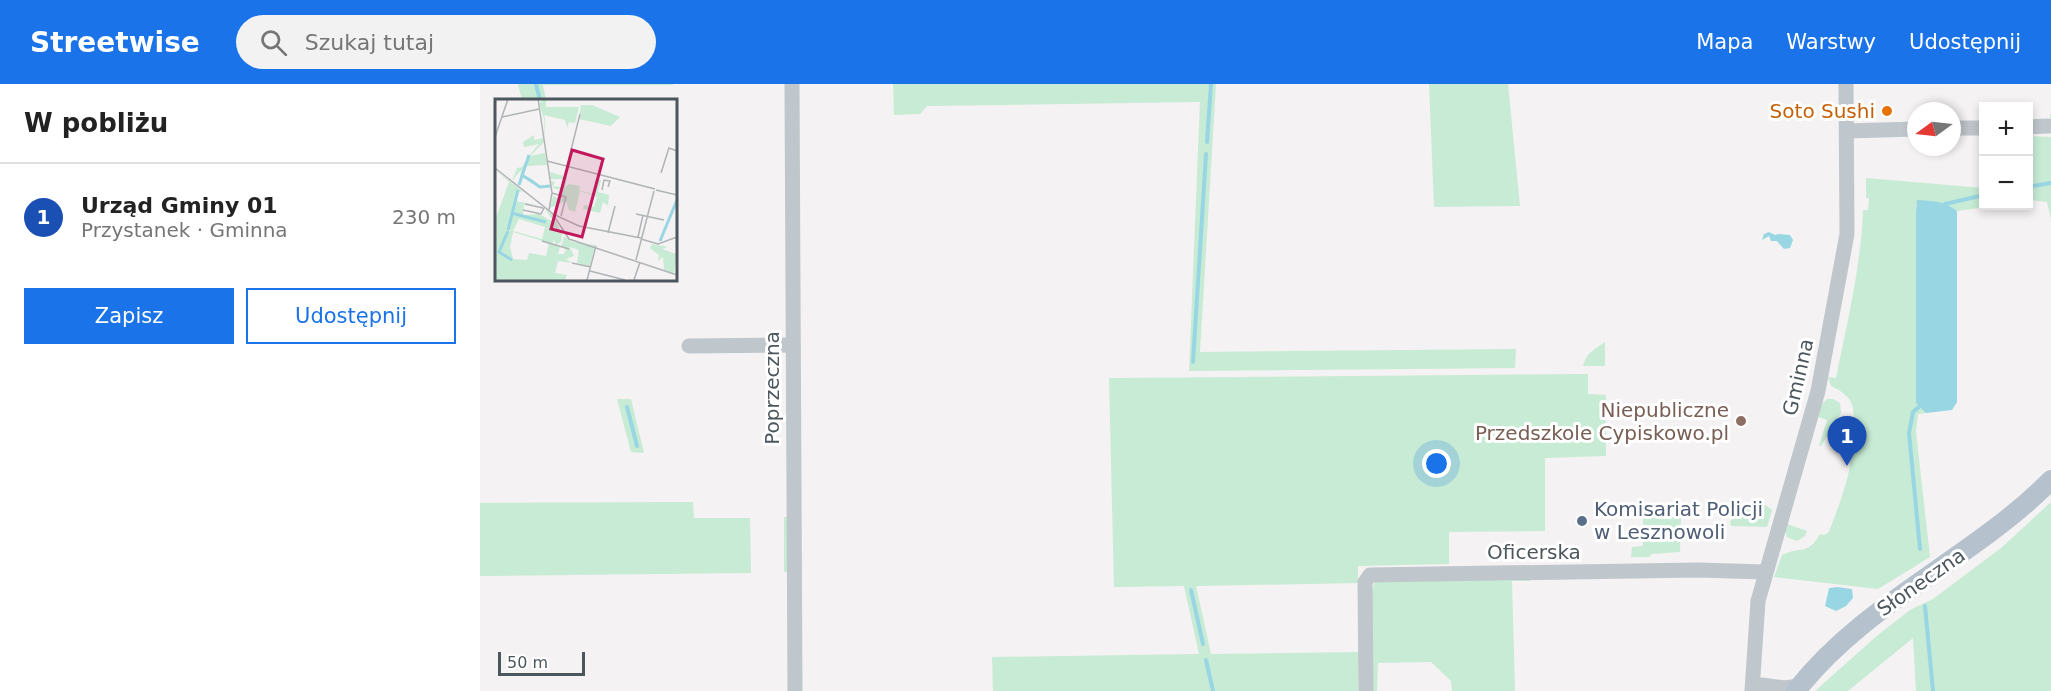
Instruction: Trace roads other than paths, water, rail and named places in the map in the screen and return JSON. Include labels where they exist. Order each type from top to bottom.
[{"type":"main road","name":"Słoneczna","points":[[1798,689],[1854,632],[1907,591],[1992,532],[2030,501],[2051,480]]},
{"type":"street","name":"Poprzeczna","points":[[792,84],[795,691]]},
{"type":"street","name":"Gminna","points":[[1798,689],[1757,685],[1758,601],[1816,400],[1847,234],[1846,84]]},
{"type":"street","points":[[2033,127],[2048,126]]},
{"type":"street","points":[[1961,128],[1979,128]]},
{"type":"street","points":[[1847,131],[1907,129]]},
{"type":"street","points":[[689,346],[793,345]]},
{"type":"street","name":"Oficerska","points":[[1366,691],[1365,582],[1370,575],[1698,570],[1765,572]]},
{"type":"water","points":[[1917,200],[1943,203],[1957,211],[1957,402],[1952,410],[1926,413],[1916,403]]},
{"type":"water","points":[[1769,232],[1775,235],[1790,235],[1793,240],[1790,248],[1784,249],[1777,241],[1771,241],[1769,236],[1762,240],[1764,234]]},
{"type":"water","points":[[1829,588],[1852,589],[1853,598],[1846,606],[1836,611],[1825,606]]},
{"type":"waterway","points":[[536,84],[540,99]]},
{"type":"waterway","points":[[1207,142],[1211,84]]},
{"type":"waterway","points":[[1193,362],[1206,154]]},
{"type":"waterway","points":[[2033,186],[2051,183]]},
{"type":"waterway","points":[[1945,204],[1979,196]]},
{"type":"waterway","points":[[1920,406],[1913,412],[1909,433],[1920,549]]},
{"type":"waterway","points":[[627,407],[637,446]]},
{"type":"waterway","points":[[1191,590],[1203,644]]},
{"type":"waterway","points":[[1925,606],[1933,691]]},
{"type":"waterway","points":[[1206,660],[1213,691]]},
{"type":"place","name":"Soto Sushi","points":[[1887,111]]},
{"type":"place","name":"Niepubliczne Przedszkole Cypiskowo.pl","points":[[1741,421]]},
{"type":"place","name":"Urząd Gminy 01","points":[[1847,466]]},
{"type":"place","name":"Komisariat Policji w Lesznowoli","points":[[1582,521]]}]
